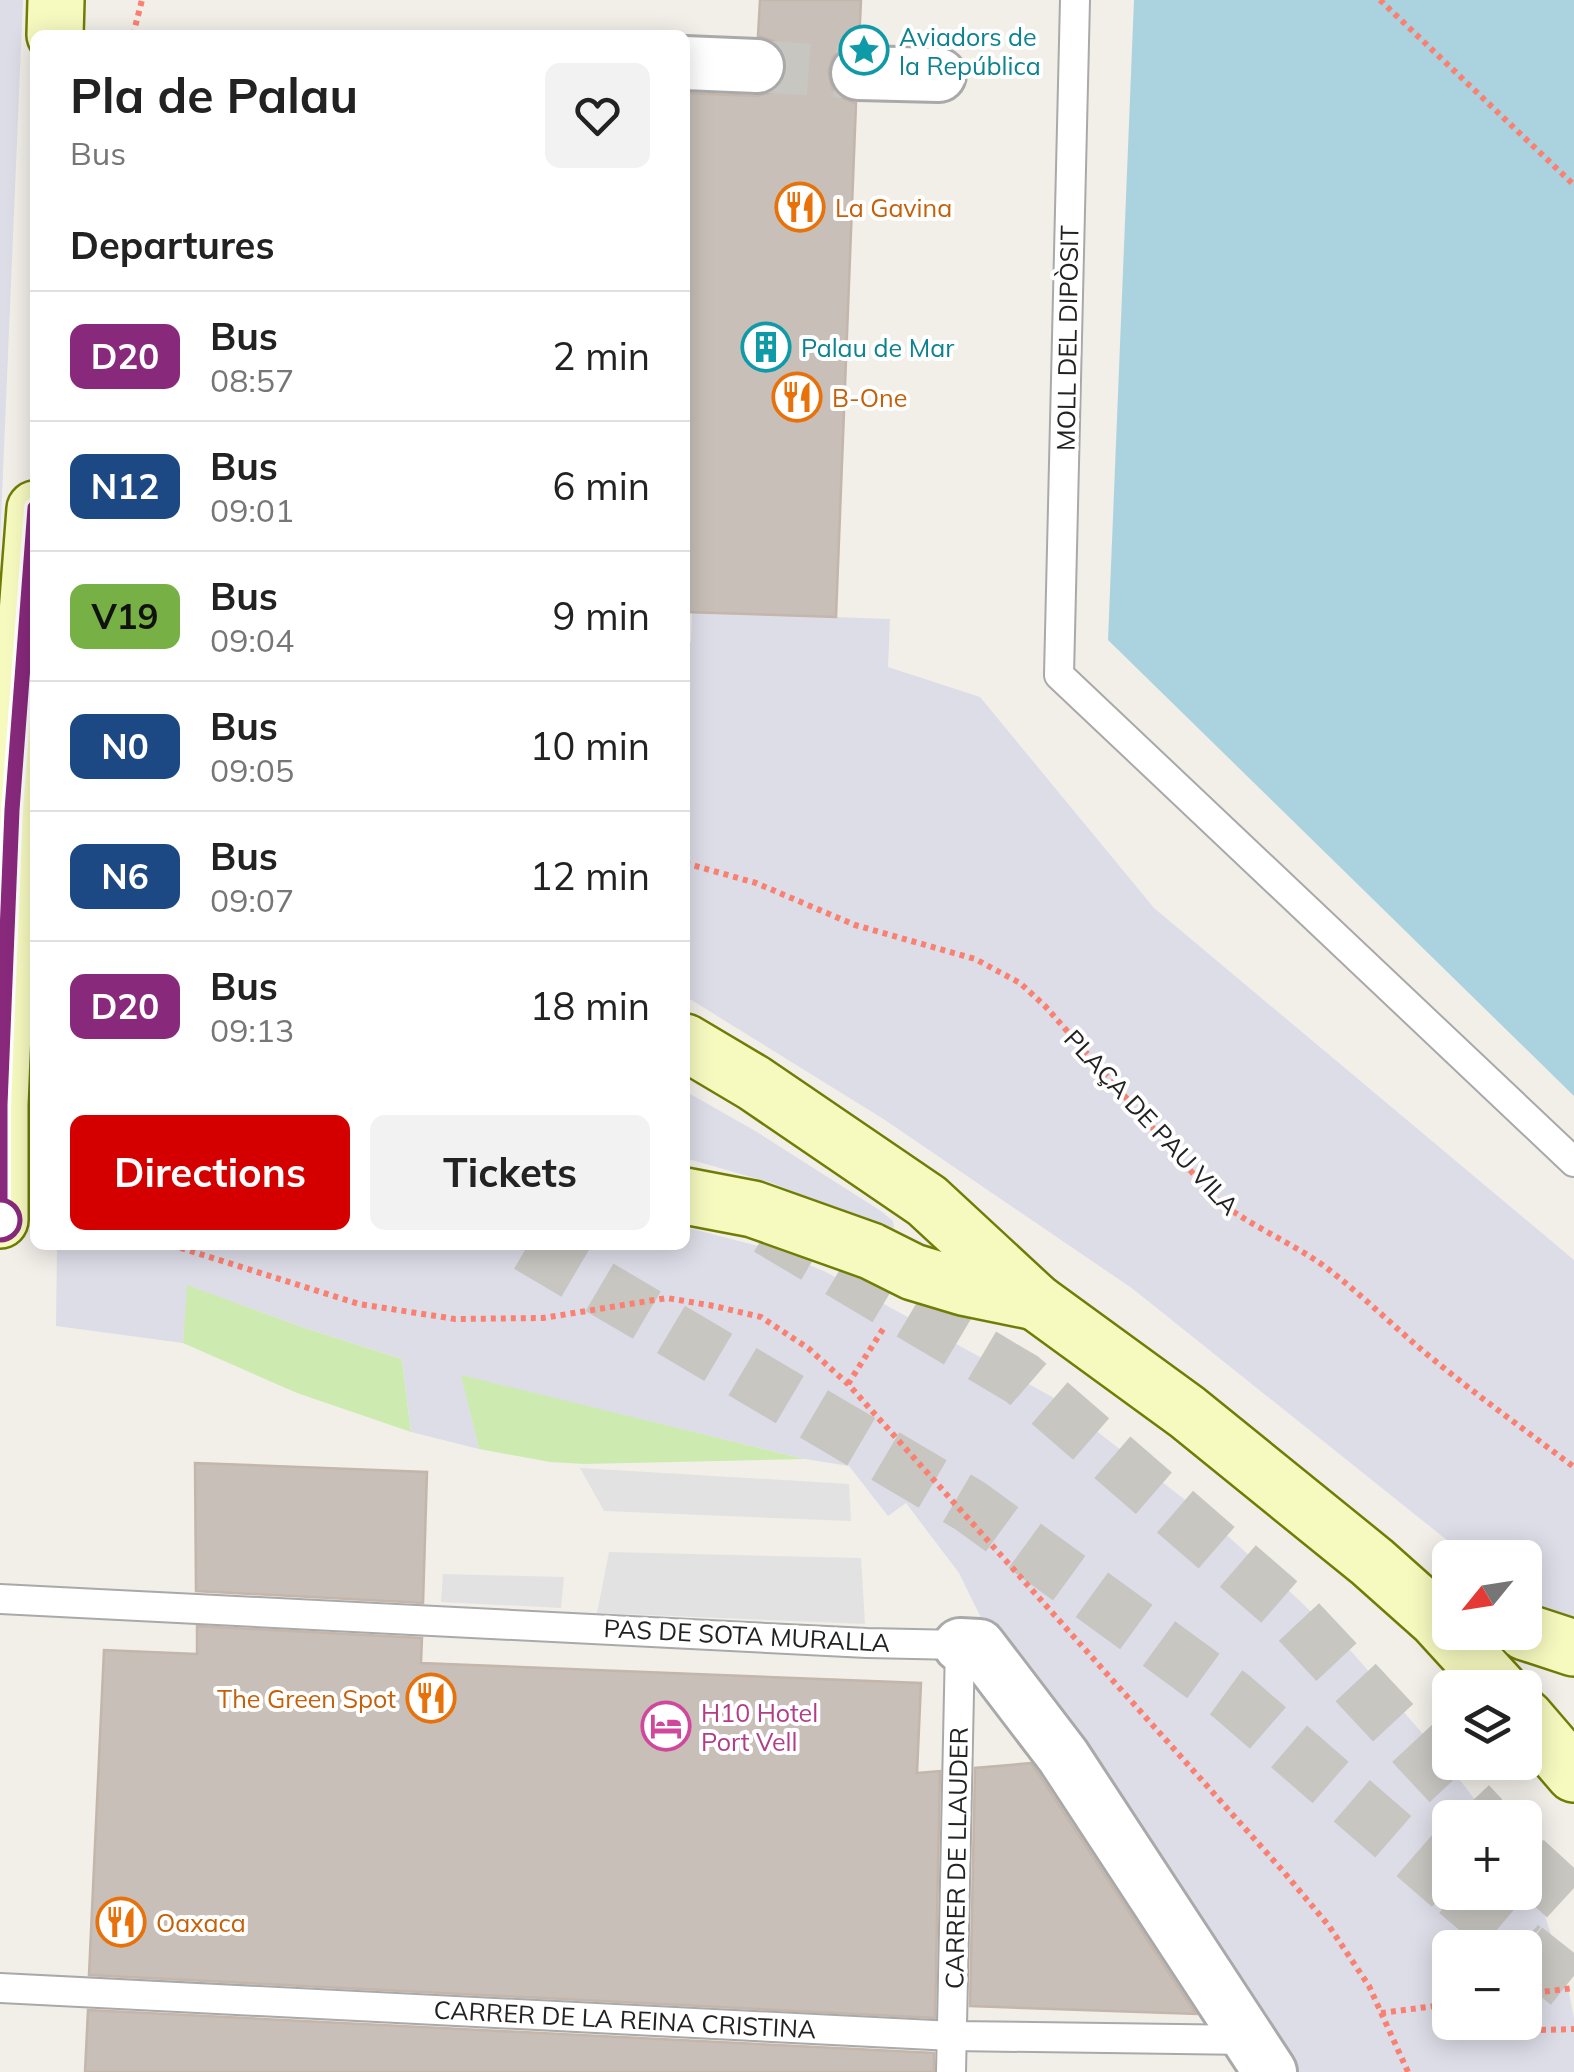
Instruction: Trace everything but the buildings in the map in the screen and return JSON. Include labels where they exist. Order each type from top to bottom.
[{"type":"main road","points":[[55,30],[56,0]]},
{"type":"main road","points":[[0,1220],[12,1066],[12,810],[21,631],[30,553]]},
{"type":"main road","points":[[690,1045],[927,1201],[1036,1302],[1187,1412],[1372,1562],[1436,1619],[1483,1670]]},
{"type":"main road","points":[[690,1197],[753,1208],[913,1272],[1036,1302]]},
{"type":"main road","points":[[1372,1562],[1432,1589]]},
{"type":"main road","points":[[1542,1638],[1574,1648]]},
{"type":"main road","points":[[1542,1737],[1574,1774]]},
{"type":"street","points":[[690,63],[757,66]]},
{"type":"street","points":[[858,73],[939,76]]},
{"type":"street","points":[[960,1644],[978,1646],[1063,1756],[1260,2056]]},
{"type":"lane","name":"MOLL DEL DIPÒSIT","points":[[1075,0],[1059,675],[1574,1162]]},
{"type":"lane","name":"PAS DE SOTA MURALLA","points":[[0,1598],[867,1644],[960,1644]]},
{"type":"lane","name":"CARRER DE LLAUDER","points":[[951,2072],[960,1644]]},
{"type":"lane","name":"CARRER DE LA REINA CRISTINA","points":[[0,1988],[953,2036],[1260,2056]]},
{"type":"path","points":[[135,30],[142,0]]},
{"type":"path","points":[[1380,0],[1574,185]]},
{"type":"path","name":"PLAÇA DE PAU VILA","points":[[690,864],[756,883],[855,924],[974,959],[1020,983],[1045,1006],[1212,1195],[1245,1222],[1291,1243],[1330,1271],[1441,1366],[1574,1466]]},
{"type":"path","points":[[187,1250],[358,1304],[454,1318],[544,1318],[666,1298],[762,1317],[808,1348],[848,1384],[1329,1926],[1369,1986],[1408,2072]]},
{"type":"path","points":[[848,1384],[890,1318]]},
{"type":"path","points":[[1542,1992],[1574,1988]]},
{"type":"path","points":[[1381,2013],[1432,2006]]},
{"type":"path","points":[[1542,2030],[1574,2029]]},
{"type":"green space","points":[[186,1284],[402,1359],[411,1432],[297,1393],[183,1343]]},
{"type":"green space","points":[[460,1374],[805,1459],[584,1464],[479,1449]]},
{"type":"shaded area","points":[[0,0],[23,0],[0,544]]},
{"type":"shaded area","points":[[692,612],[890,619],[888,667],[980,697],[1154,908],[1574,1260],[1574,1627],[1542,1616],[1542,1540],[1447,1540],[1133,1289],[885,1120],[690,999]]},
{"type":"shaded area","points":[[690,1094],[881,1211],[893,1221],[894,1227],[891,1231],[772,1183],[690,1159]]},
{"type":"shaded area","points":[[690,1228],[770,1249],[826,1272],[1054,1398],[1202,1513],[1351,1651],[1432,1745],[1432,1780],[1460,1780],[1475,1800],[1432,1800],[1432,1910],[1542,1910],[1574,2018],[1574,2072],[1284,2072],[984,1624],[959,1573],[906,1503],[888,1516],[849,1466],[805,1459],[461,1375],[479,1449],[411,1432],[402,1359],[187,1285],[183,1343],[56,1326],[57,1250],[690,1250]]},
{"type":"shaded area","points":[[580,1468],[849,1484],[851,1521],[604,1511]]},
{"type":"shaded area","points":[[609,1552],[861,1558],[865,1624],[597,1613]]},
{"type":"shaded area","points":[[443,1574],[564,1577],[561,1608],[441,1602]]},
{"type":"water","points":[[1134,0],[1574,0],[1574,1096],[1108,640]]},
{"type":"tunnel","points":[[757,66],[858,73]]},
{"type":"tunnel","points":[[768,1228],[1022,1379],[1285,1607],[1465,1800]]},
{"type":"tunnel","points":[[536,1250],[970,1506],[1231,1696],[1432,1870]]},
{"type":"tunnel","points":[[1542,1876],[1574,1905]]},
{"type":"tunnel","points":[[1478,1910],[1502,1930]]},
{"type":"tunnel","points":[[1542,1963],[1574,1988]]},
{"type":"bus line","name":"D20","points":[[0,1220],[0,1105],[12,810],[30,588]]},
{"type":"place","name":"Aviadors de la República","points":[[864,50]]},
{"type":"place","name":"La Gavina","points":[[800,207]]},
{"type":"place","name":"Palau de Mar","points":[[766,347]]},
{"type":"place","name":"B-One","points":[[797,397]]},
{"type":"place","name":"The Green Spot","points":[[431,1698]]},
{"type":"place","name":"H10 Hotel Port Vell","points":[[666,1726]]},
{"type":"place","name":"Oaxaca","points":[[121,1922]]}]
